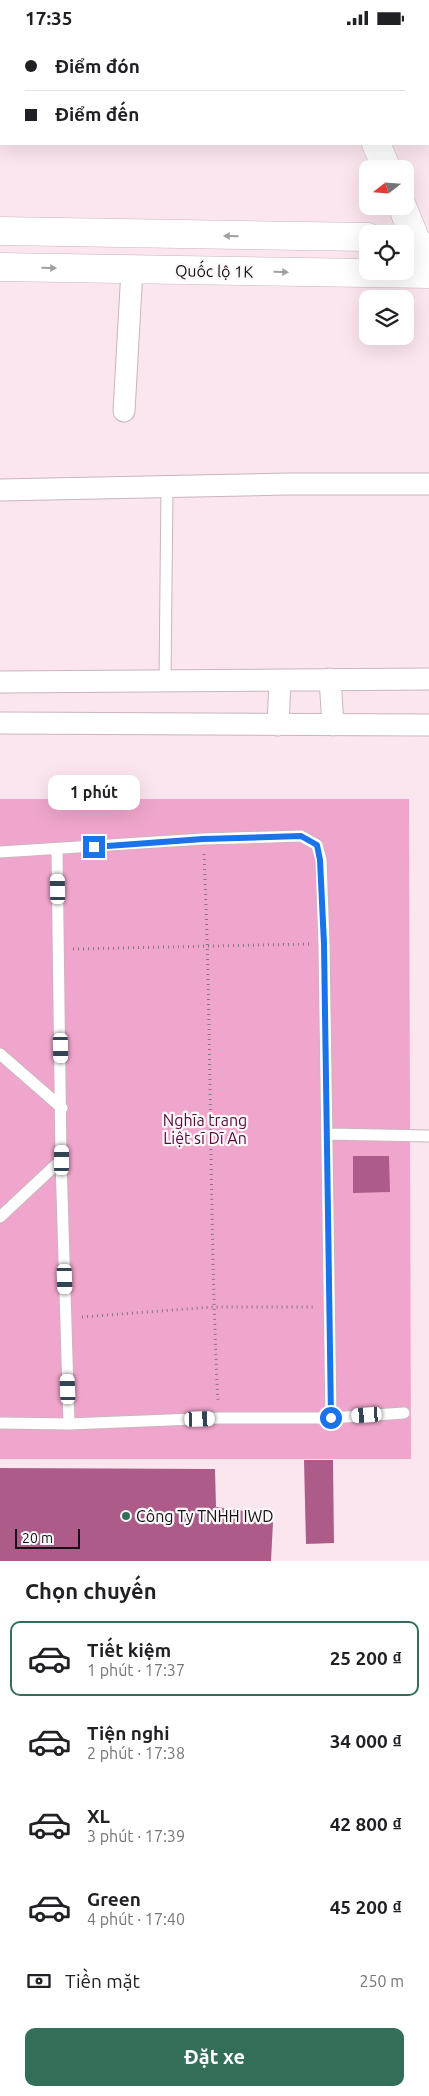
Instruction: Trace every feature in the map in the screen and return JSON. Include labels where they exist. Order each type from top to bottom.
[{"type":"main road","points":[[376,145],[383,160]]},
{"type":"main road","points":[[406,215],[429,261]]},
{"type":"main road","points":[[0,231],[359,237]]},
{"type":"main road","name":"Quốc lộ 1K","points":[[0,267],[429,274]]},
{"type":"street","points":[[124,411],[132,270]]},
{"type":"street","points":[[0,490],[429,484]]},
{"type":"street","points":[[330,679],[333,725]]},
{"type":"street","points":[[0,682],[429,679]]},
{"type":"street","points":[[278,725],[280,680]]},
{"type":"street","points":[[0,723],[429,725]]},
{"type":"lane","points":[[165,681],[167,487]]},
{"type":"lane","points":[[0,852],[57,850],[203,839],[301,836],[317,845],[320,860],[324,944],[331,1418]]},
{"type":"lane","points":[[57,850],[69,1424]]},
{"type":"lane","points":[[0,1054],[62,1108]]},
{"type":"lane","points":[[328,1134],[429,1136]]},
{"type":"lane","points":[[0,1217],[62,1160]]},
{"type":"lane","points":[[0,1423],[69,1424],[219,1418],[331,1418],[404,1413]]},
{"type":"path","points":[[203,839],[208,946],[213,1307],[219,1418]]},
{"type":"path","points":[[60,949],[324,944]]},
{"type":"path","points":[[66,1318],[213,1307],[329,1307]]},
{"type":"green space","name":"Nghĩa trang Liệt sĩ Dĩ An","points":[[0,799],[409,799],[411,1459],[0,1459]]},
{"type":"building","points":[[353,1156],[389,1156],[390,1192],[353,1193]]},
{"type":"building","points":[[304,1460],[333,1460],[334,1543],[306,1544]]},
{"type":"building","name":"Công Ty TNHH IWD","points":[[0,1468],[215,1469],[216,1507],[252,1512],[252,1521],[273,1522],[271,1561],[0,1561]]},
{"type":"place","name":"Công Ty TNHH IWD","points":[[126,1516]]},
{"type":"route","points":[[94,847],[203,839],[301,836],[317,845],[320,860],[324,944],[331,1418]]}]
